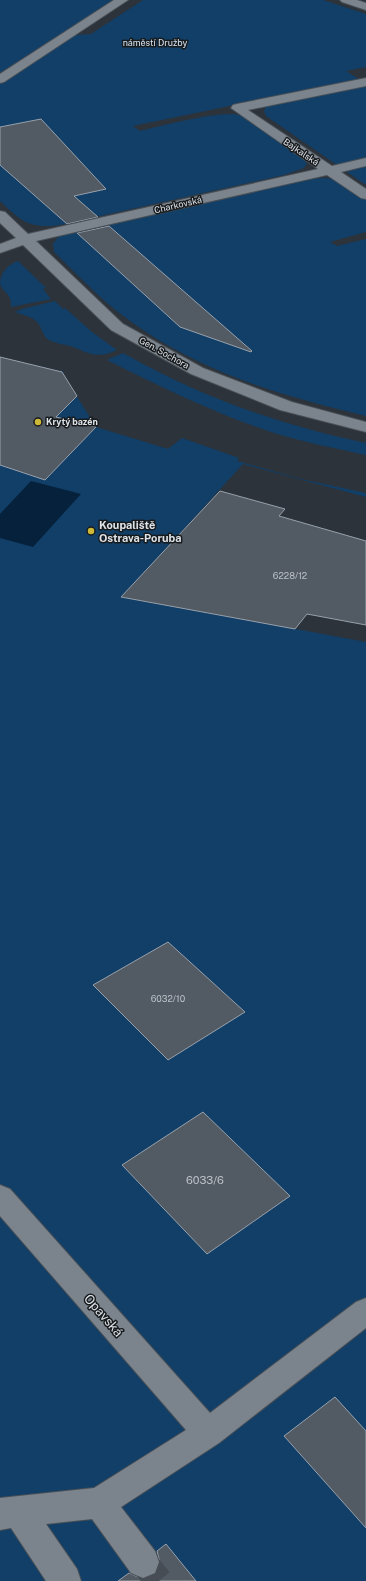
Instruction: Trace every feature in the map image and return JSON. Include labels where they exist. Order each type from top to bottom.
[{"type":"street","points":[[0,79],[122,0]]},
{"type":"street","points":[[346,0],[366,7]]},
{"type":"street","name":"Bajkalská","points":[[366,82],[237,108],[366,195]]},
{"type":"street","name":"Charkovská","points":[[0,249],[26,240],[366,162]]},
{"type":"street","name":"Gen. Sochora","points":[[0,216],[123,331],[197,371],[219,380],[286,406],[366,427]]},
{"type":"street","name":"Opavská","points":[[0,1197],[208,1433]]},
{"type":"street","points":[[10,1513],[99,1503],[208,1433],[366,1311]]},
{"type":"street","points":[[99,1503],[143,1562]]},
{"type":"street","points":[[10,1513],[64,1581]]},
{"type":"green space","points":[[0,0],[114,0],[0,73]]},
{"type":"green space","name":"náměstí Družby","points":[[143,0],[323,0],[366,14],[366,67],[346,71],[359,79],[133,126],[140,131],[176,122],[206,117],[231,114],[239,115],[264,127],[303,156],[307,163],[304,168],[284,175],[60,225],[40,226],[26,222],[14,214],[0,201],[0,83],[75,35],[91,34]]},
{"type":"green space","points":[[366,84],[366,185],[266,116],[264,111],[266,106]]},
{"type":"green space","points":[[326,178],[337,180],[366,197],[366,232],[330,242],[337,246],[366,239],[366,416],[265,388],[216,369],[169,346],[118,312],[93,291],[54,252],[53,244],[59,236],[70,232],[306,179]]},
{"type":"green space","points":[[18,261],[46,288],[43,289],[51,299],[11,307],[9,296],[0,284],[0,280],[3,272],[11,264]]},
{"type":"green space","points":[[55,301],[92,332],[117,350],[99,355],[52,341],[45,336],[39,324],[35,320],[15,312]]},
{"type":"green space","points":[[123,353],[182,383],[241,408],[302,428],[366,443],[366,455],[283,436],[250,425],[208,408],[107,360]]},
{"type":"green space","points":[[0,357],[64,372],[63,374],[96,427],[168,449],[182,438],[239,458],[237,461],[301,479],[366,493],[366,497],[243,464],[122,597],[366,642],[366,1581],[0,1581]]},
{"type":"shaded area","points":[[31,481],[81,494],[33,547],[0,538],[0,514]]},
{"type":"building","points":[[41,119],[106,189],[74,196],[98,217],[67,224],[0,165],[0,127]]},
{"type":"building","points":[[109,226],[252,351],[251,352],[180,327],[77,233]]},
{"type":"building","name":"Krytý bazén","points":[[0,357],[62,372],[77,396],[56,417],[96,427],[45,480],[0,465]]},
{"type":"building","points":[[220,491],[285,509],[279,516],[366,541],[366,625],[307,614],[295,629],[121,597]]},
{"type":"building","points":[[168,942],[245,1012],[168,1060],[93,985]]},
{"type":"building","points":[[203,1112],[290,1196],[207,1254],[122,1165]]},
{"type":"building","points":[[335,1397],[366,1431],[366,1528],[284,1436]]},
{"type":"building","points":[[166,1544],[196,1581],[118,1581],[129,1573],[142,1579],[156,1574],[160,1563],[157,1551]]},
{"type":"tunnel","points":[[143,1562],[159,1581]]},
{"type":"place","name":"Krytý bazén","points":[[38,422]]},
{"type":"place","name":"Koupaliště Ostrava-Poruba","points":[[91,531]]}]
